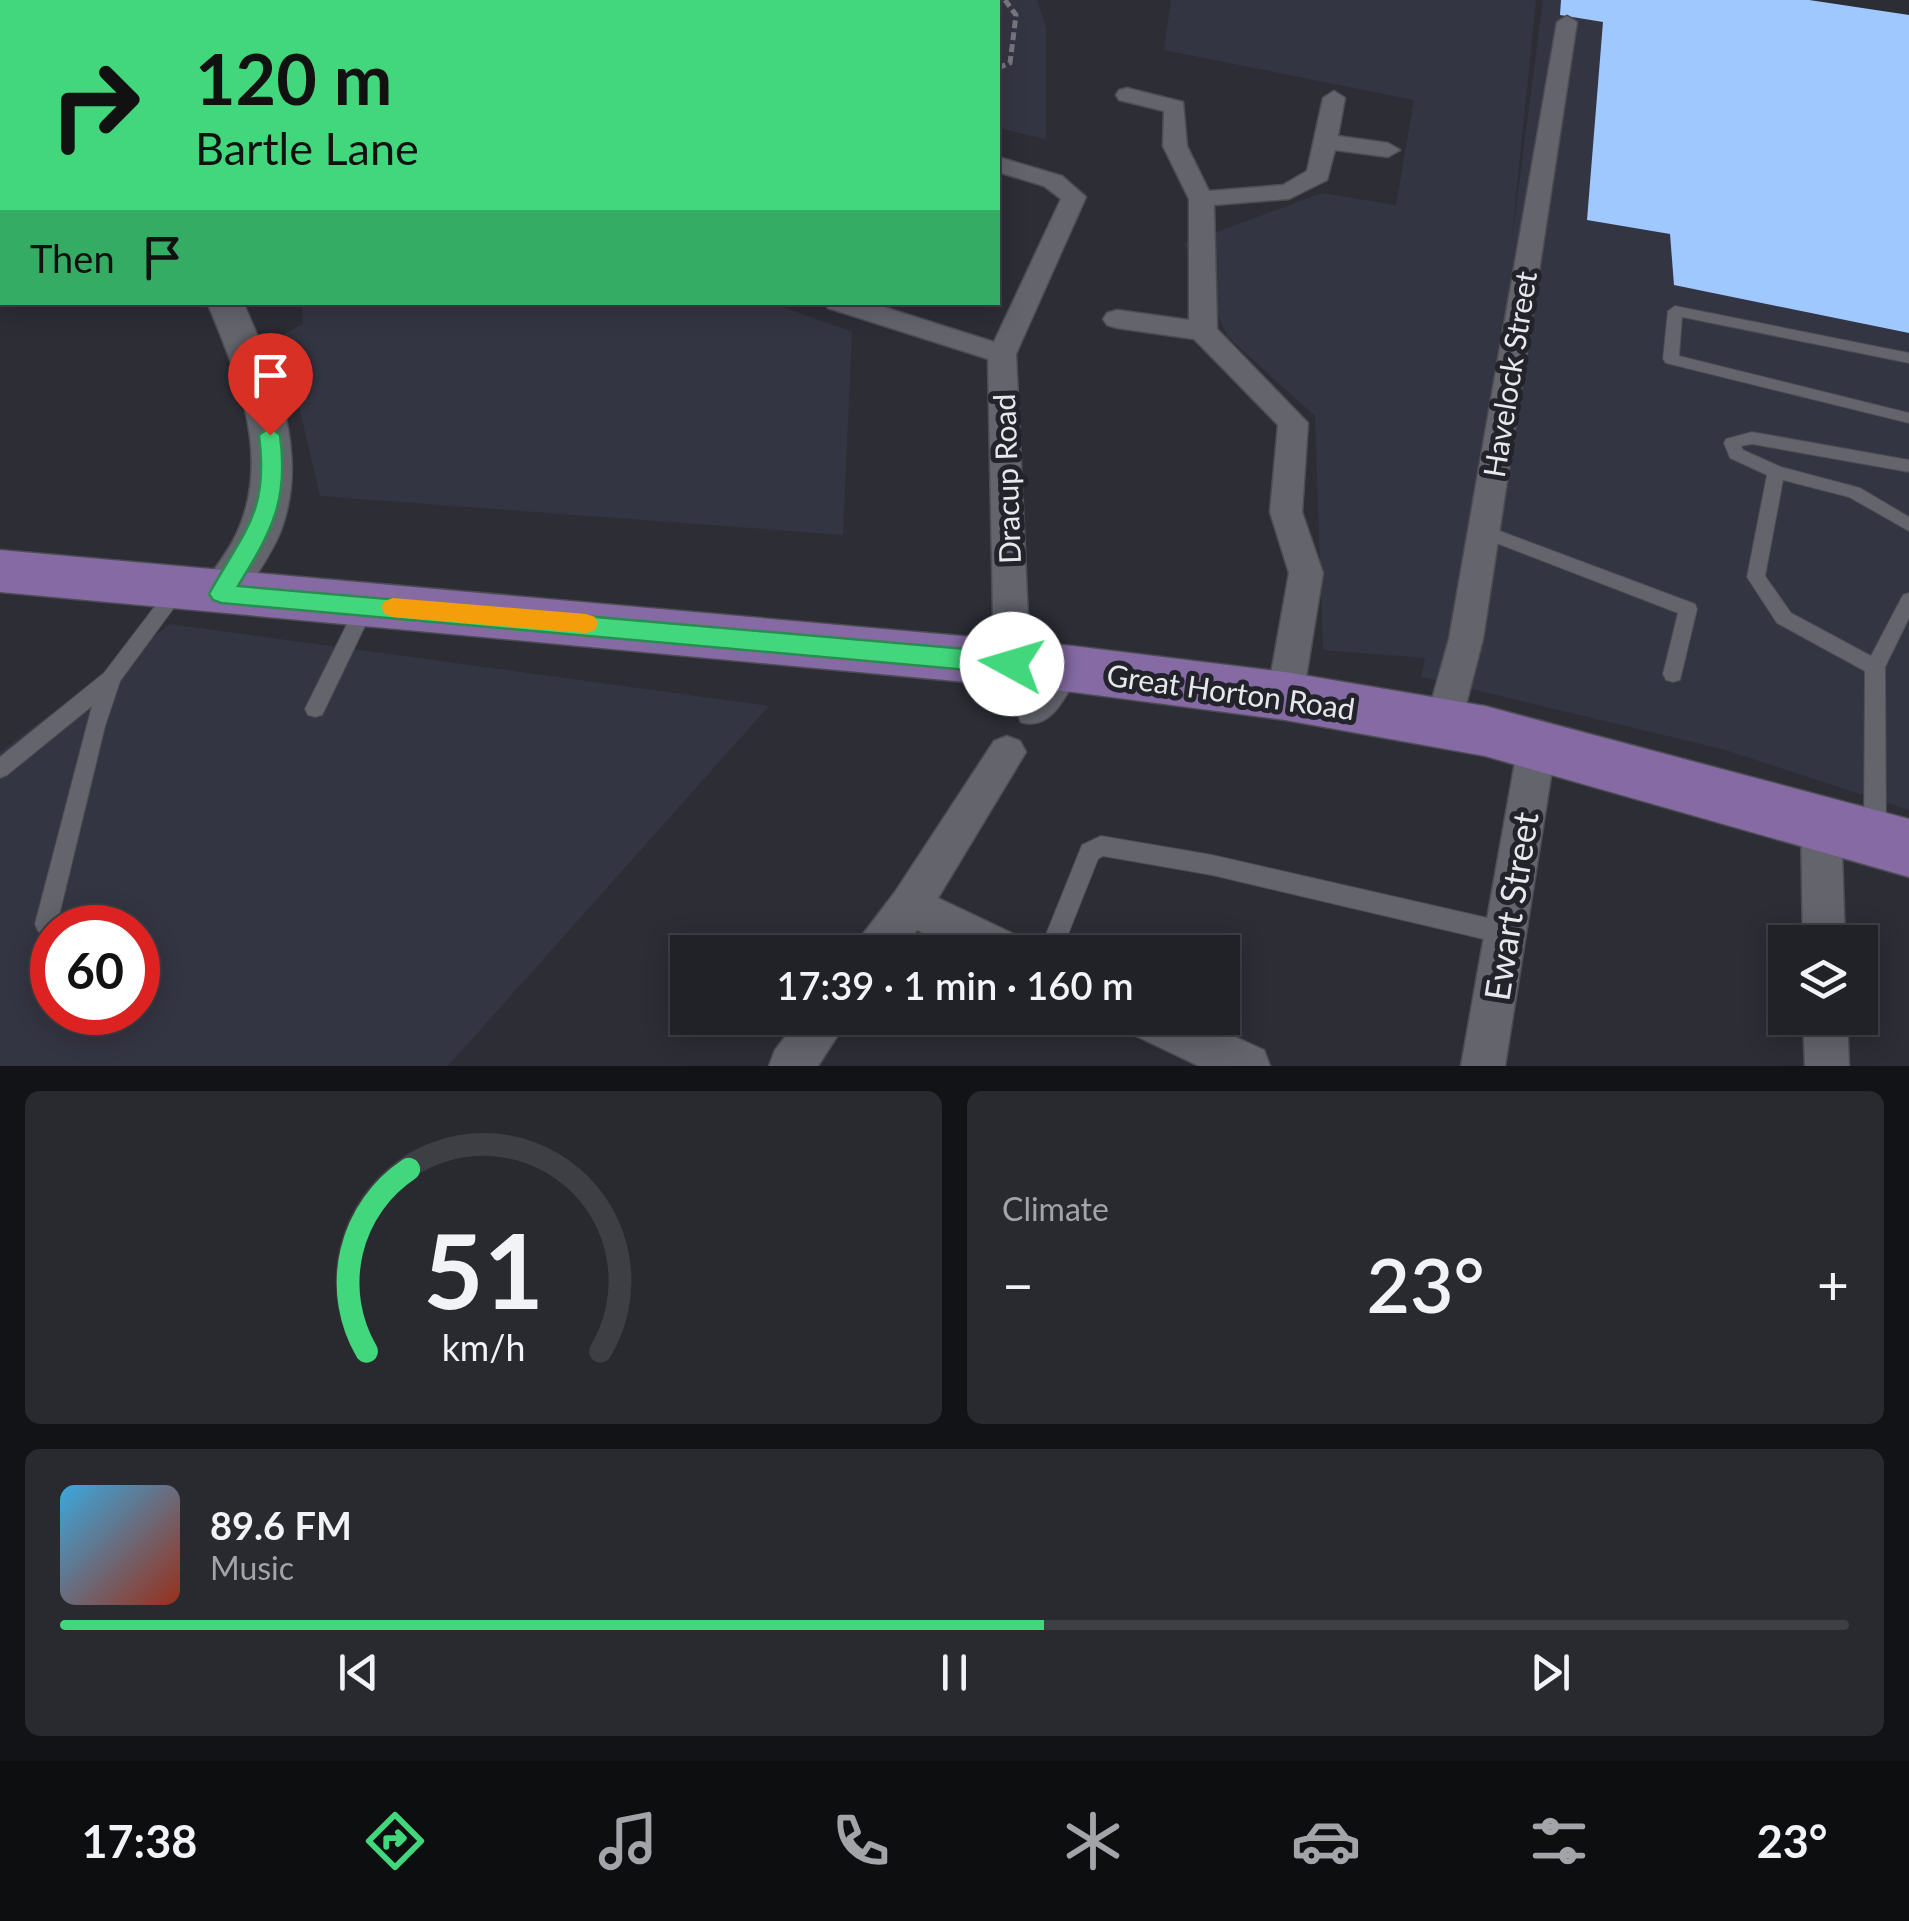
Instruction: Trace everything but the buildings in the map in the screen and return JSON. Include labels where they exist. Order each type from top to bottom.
[{"type":"main road","name":"Great Horton Road","points":[[0,571],[366,605],[1036,681],[1286,696],[1537,745],[1892,843]]},
{"type":"street","name":"Havelock Street","points":[[1443,724],[1466,640],[1567,22]]},
{"type":"street","points":[[1127,96],[1175,106],[1175,146],[1201,199],[1203,331]]},
{"type":"street","points":[[1201,199],[1288,192],[1318,176],[1322,141],[1334,98]]},
{"type":"street","points":[[1322,141],[1388,150]]},
{"type":"street","name":"Dracup Road","points":[[1000,165],[1054,181],[1074,198],[1002,354],[1036,681]]},
{"type":"street","points":[[200,591],[259,533],[275,474],[264,396],[226,305]]},
{"type":"street","name":"Dracup Road","points":[[847,305],[1002,354]]},
{"type":"street","points":[[1118,319],[1203,331],[1292,423],[1286,512],[1306,573],[1286,696]]},
{"type":"street","name":"Ewart Street","points":[[1483,1066],[1537,745]]},
{"type":"street","points":[[888,935],[1007,752]]},
{"type":"street","points":[[1820,823],[1823,925]]},
{"type":"street","points":[[910,906],[971,935]]},
{"type":"street","points":[[790,1066],[814,1035]]},
{"type":"street","points":[[1181,1035],[1248,1066]]},
{"type":"street","points":[[1825,1035],[1826,1066]]},
{"type":"lane","points":[[1909,358],[1675,312],[1670,360],[1909,418]]},
{"type":"lane","points":[[1909,466],[1752,438],[1732,444],[1736,454],[1776,472],[1854,492],[1909,525]]},
{"type":"lane","points":[[1776,472],[1756,577],[1784,618],[1875,667]]},
{"type":"lane","points":[[1484,531],[1688,608],[1674,674]]},
{"type":"lane","points":[[0,768],[111,680],[200,591]]},
{"type":"lane","points":[[1892,843],[1875,667],[1909,600]]},
{"type":"lane","points":[[315,708],[366,605]]},
{"type":"lane","points":[[51,905],[95,726],[111,680]]},
{"type":"lane","points":[[1057,935],[1090,852],[1101,846],[1212,865],[1506,933]]},
{"type":"path","points":[[1000,67],[1010,62],[1016,15],[1005,0]]},
{"type":"shaded area","points":[[1000,0],[1037,0],[1046,28],[1046,139],[1000,128]]},
{"type":"shaded area","points":[[1171,0],[1536,0],[1511,245],[1543,0],[1814,0],[1909,15],[1909,810],[1722,749],[1421,677],[1425,658],[1323,650],[1315,416],[1228,337],[1184,244],[1322,193],[1396,205],[1414,100],[1164,50]]},
{"type":"shaded area","points":[[302,305],[777,305],[852,332],[843,535],[320,496],[282,335],[303,324]]},
{"type":"shaded area","points":[[170,624],[769,706],[448,1066],[0,1066],[0,752]]},
{"type":"slow traffic","points":[[393,607],[586,623]]},
{"type":"route","points":[[270,435],[275,474],[259,533],[221,594],[516,617],[1012,664]]}]
